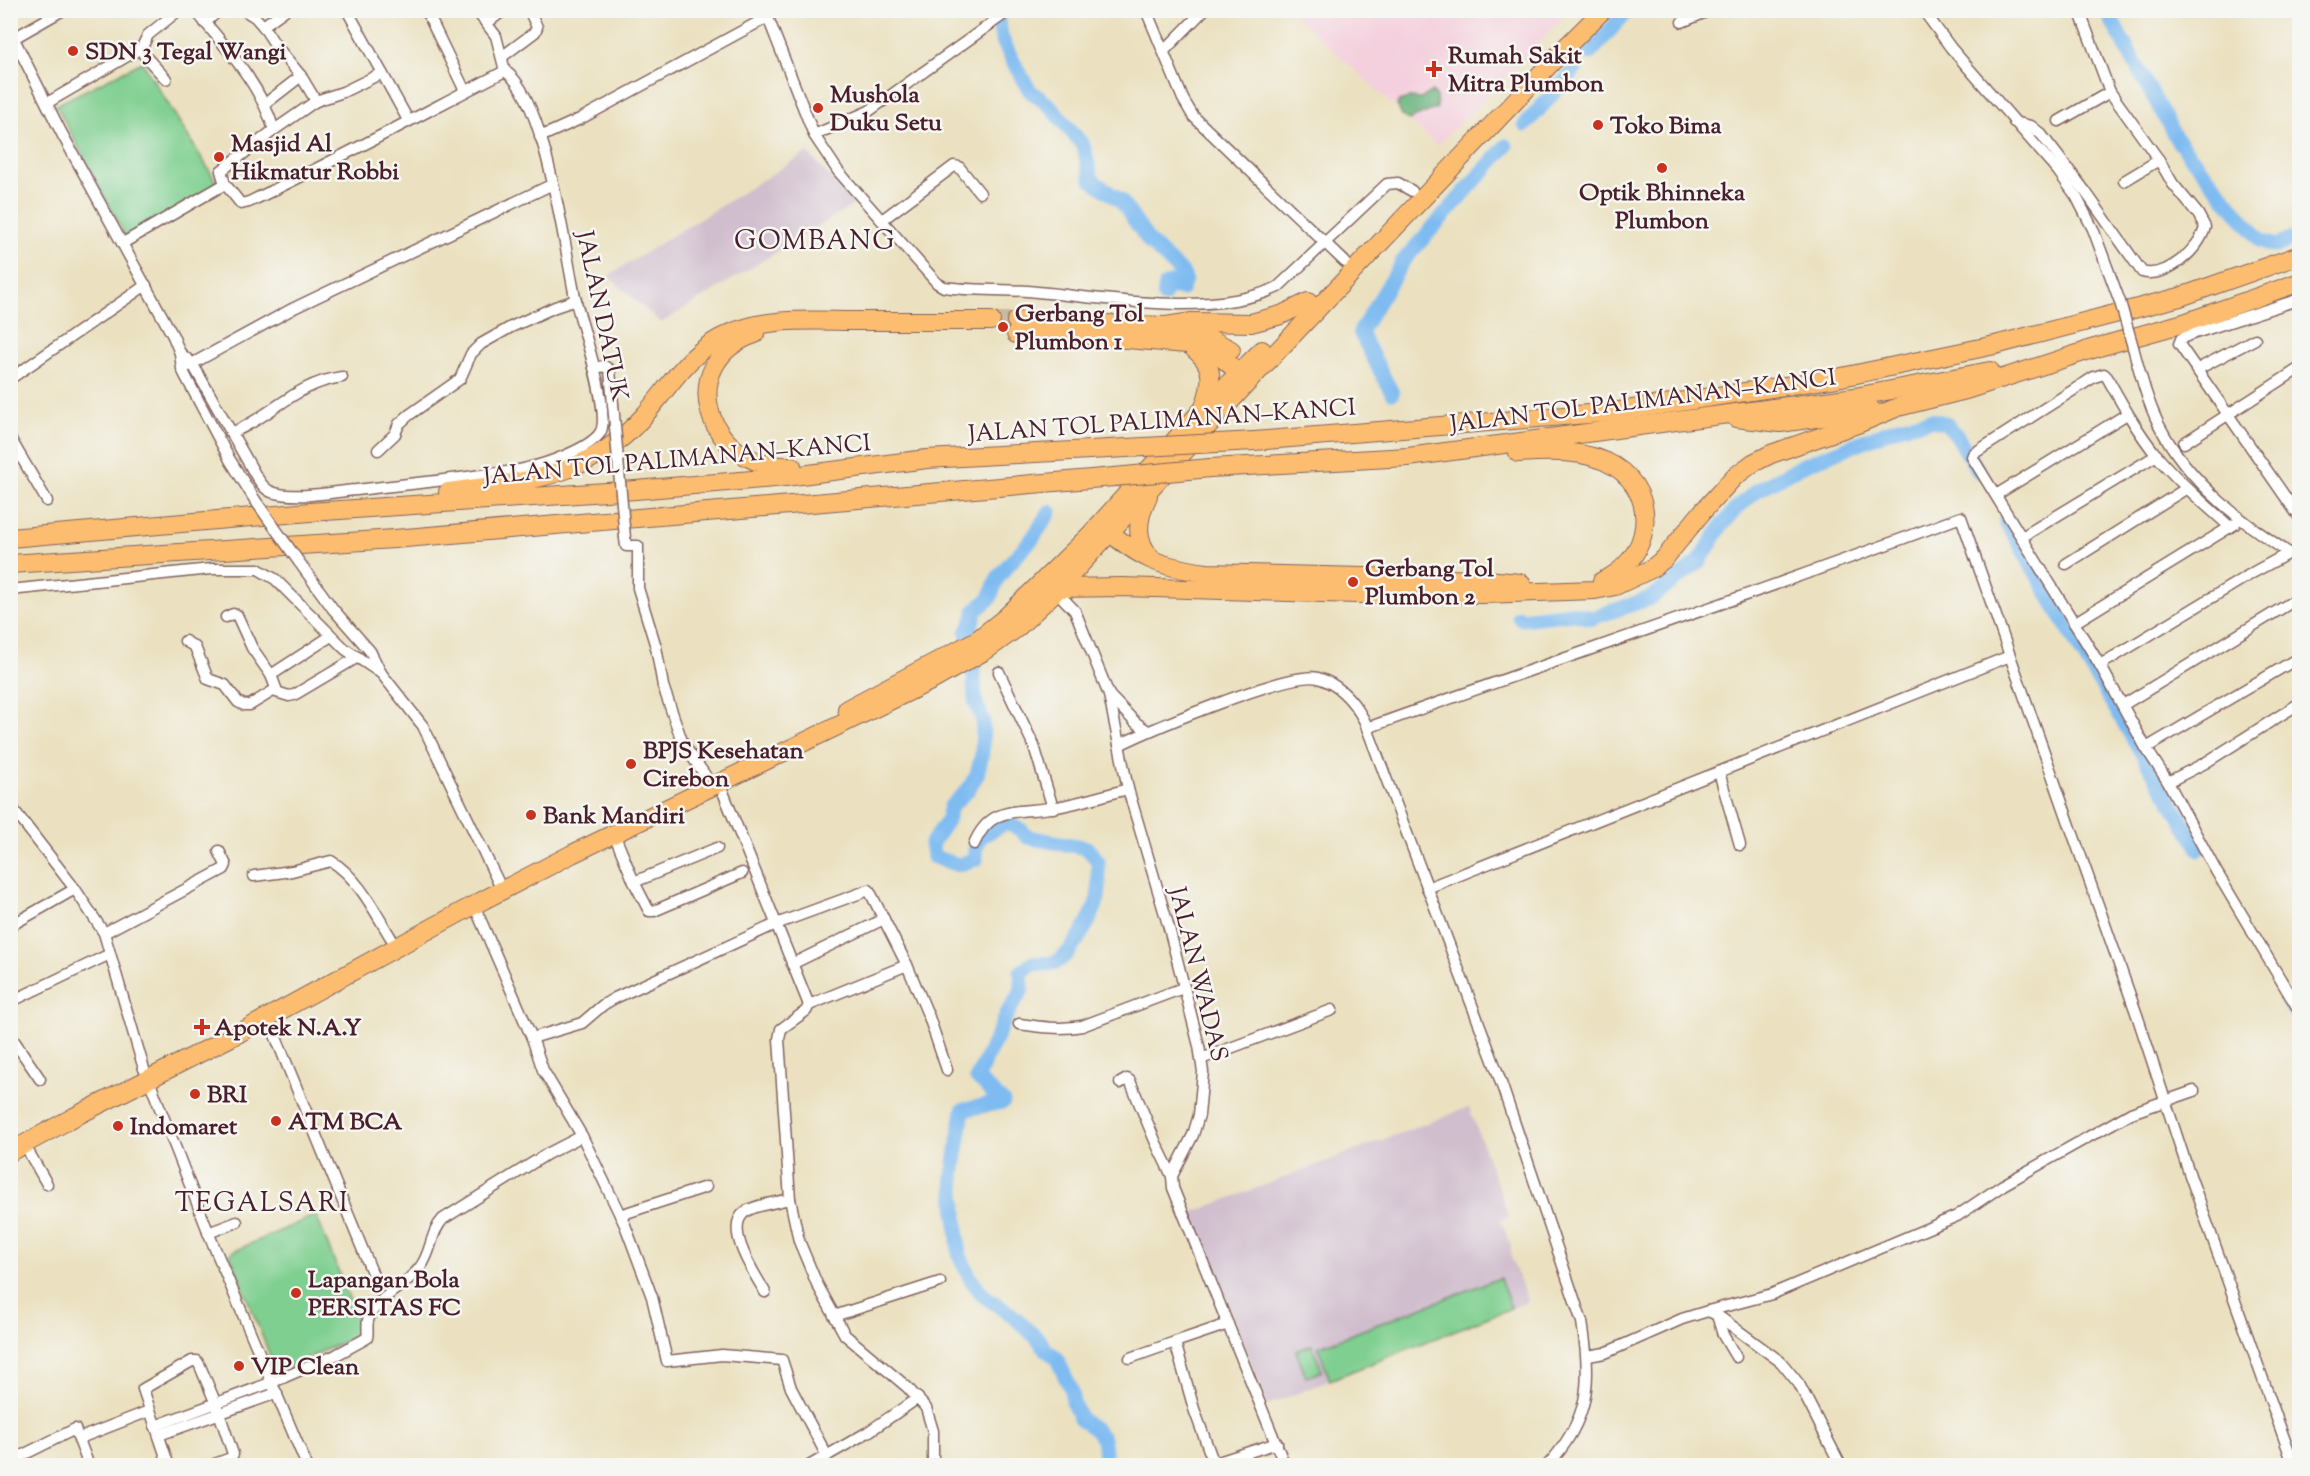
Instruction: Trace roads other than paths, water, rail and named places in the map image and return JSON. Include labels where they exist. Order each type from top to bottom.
[{"type":"highway","points":[[1100,534],[1154,484],[1308,302],[1412,191],[1597,11]]},
{"type":"highway","points":[[15,1145],[147,1075],[391,938],[604,834],[848,708],[958,658],[979,646],[1006,617],[1053,587],[1204,408],[1249,372],[1569,44],[1597,11]]},
{"type":"highway","name":"JALAN TOL PALIMANAN–KANCI","points":[[10,538],[310,513],[636,490],[785,477],[927,459],[1254,441],[1613,412],[1837,378],[1995,345],[2180,297],[2300,255]]},
{"type":"highway","name":"JALAN TOL PALIMANAN–KANCI","points":[[10,564],[394,539],[1210,468],[1408,457],[1855,397],[2099,347],[2184,323],[2299,297]]},
{"type":"highway","points":[[1249,372],[1187,344],[1016,328],[1166,326],[1192,322],[1251,323],[1281,315],[1308,302]]},
{"type":"highway","points":[[310,513],[524,480],[579,466],[606,452],[627,434],[695,355],[730,333],[769,323],[802,321],[991,327],[764,332],[752,335],[730,349],[723,355],[711,377],[708,401],[710,415],[716,427],[735,450],[764,465],[779,467],[927,459]]},
{"type":"highway","points":[[1166,326],[1205,336],[1228,347],[1249,372]]},
{"type":"highway","points":[[1187,344],[1202,356],[1212,373],[1204,408]]},
{"type":"highway","points":[[1715,414],[1743,420],[1780,423],[1898,407],[1966,390],[2099,347]]},
{"type":"highway","points":[[1053,587],[1356,594],[1483,594],[1595,590],[1615,586],[1642,574],[1664,559],[1719,492],[1734,477],[1753,464],[1798,444],[1860,423],[1898,407]]},
{"type":"highway","points":[[1100,534],[1157,563],[1207,573],[1486,580],[1575,586],[1614,576],[1636,555],[1641,541],[1644,517],[1640,495],[1624,474],[1606,462],[1585,455],[1556,451],[1408,457]]},
{"type":"highway","points":[[1154,484],[1140,515],[1138,532],[1144,548],[1157,563]]},
{"type":"highway","points":[[1100,534],[1144,572],[1198,589]]},
{"type":"highway","points":[[147,1075],[268,1018],[474,905],[499,885]]},
{"type":"street","points":[[63,10],[12,35],[146,285],[187,366],[230,460],[255,500],[333,609],[370,651],[381,673],[423,726],[499,885]]},
{"type":"street","points":[[166,79],[144,55],[143,47],[148,35],[179,10]]},
{"type":"street","points":[[195,10],[237,61],[265,104],[274,130]]},
{"type":"street","points":[[205,23],[219,10]]},
{"type":"street","points":[[244,10],[255,16],[263,26],[276,46],[302,76],[315,101]]},
{"type":"street","points":[[263,26],[285,10]]},
{"type":"street","points":[[346,10],[408,120]]},
{"type":"street","points":[[426,10],[467,90]]},
{"type":"street","points":[[382,74],[343,92],[315,101],[223,168],[221,173],[225,184],[239,203],[249,202],[333,162],[408,120],[505,71],[496,36],[488,22],[476,10]]},
{"type":"street","points":[[488,22],[504,10]]},
{"type":"street","points":[[502,56],[535,32],[537,27],[529,10]]},
{"type":"street","points":[[1164,51],[1204,10]]},
{"type":"street","points":[[1682,21],[1711,10]]},
{"type":"street","points":[[1923,10],[1951,48],[2058,171],[2076,196],[2093,229],[2120,302],[2149,401],[2169,443],[2187,470],[2208,491],[2300,560]]},
{"type":"street","points":[[2014,122],[2031,126],[2041,134],[2085,191],[2142,272],[2149,274],[2169,268],[2187,255],[2203,235],[2205,226],[2198,214],[2173,184],[2159,160],[2110,92],[2079,10]]},
{"type":"street","points":[[1147,11],[1185,103],[1197,120],[1345,262]]},
{"type":"street","points":[[814,135],[869,111],[1008,12]]},
{"type":"street","points":[[540,137],[580,119],[766,14],[814,135],[838,171],[937,283],[944,287],[1179,304],[1214,302],[1266,293],[1278,286],[1387,184],[1398,183],[1412,191]]},
{"type":"street","points":[[47,104],[143,47]]},
{"type":"street","name":"JALAN DATUK","points":[[187,366],[264,487],[281,494],[322,493],[402,485],[528,468],[548,462],[589,443],[601,432],[604,424],[602,404],[576,300],[568,250],[553,184],[540,137],[522,90],[512,76],[505,71]]},
{"type":"street","points":[[265,104],[302,76]]},
{"type":"street","points":[[2059,121],[2110,92]]},
{"type":"street","points":[[2124,181],[2159,160]]},
{"type":"street","points":[[882,220],[954,166],[959,167],[980,193]]},
{"type":"street","points":[[123,243],[225,184]]},
{"type":"street","points":[[187,366],[294,308],[553,184]]},
{"type":"street","points":[[10,379],[146,285]]},
{"type":"street","points":[[2298,513],[2227,415],[2179,342],[2183,337],[2299,297]]},
{"type":"street","points":[[378,450],[395,434],[399,424],[409,415],[460,379],[471,354],[481,344],[560,305],[576,300]]},
{"type":"street","points":[[2196,370],[2255,339]]},
{"type":"street","points":[[594,368],[604,366],[610,370],[626,546],[638,546],[638,588],[656,647],[663,686],[672,714],[683,744],[712,778],[809,1005]]},
{"type":"street","points":[[2184,443],[2300,368]]},
{"type":"street","points":[[2230,527],[2187,488],[2157,455],[2127,414],[2107,377],[2103,374],[2094,377],[1975,451],[1972,457],[2100,665],[2146,748],[2168,782],[2205,852],[2300,1012]]},
{"type":"street","points":[[231,433],[250,425],[304,388],[325,380],[342,377]]},
{"type":"street","points":[[1996,495],[2127,414]]},
{"type":"street","points":[[10,438],[47,501]]},
{"type":"street","points":[[2022,537],[2157,455]]},
{"type":"street","points":[[2066,564],[2187,488]]},
{"type":"street","points":[[1367,728],[1535,667],[1851,559],[1961,517],[2294,1466]]},
{"type":"street","points":[[2074,623],[2244,519]]},
{"type":"street","points":[[2100,665],[2289,553]]},
{"type":"street","points":[[10,590],[211,569],[258,569],[275,579],[332,636],[381,673]]},
{"type":"street","name":"JALAN WADAS","points":[[1053,587],[1075,610],[1109,695],[1128,789],[1169,928],[1201,1059],[1203,1072],[1201,1100],[1196,1126],[1172,1176]]},
{"type":"street","points":[[1075,610],[1080,588]]},
{"type":"street","points":[[2123,705],[2300,597]]},
{"type":"street","points":[[226,617],[237,615],[252,648],[271,675],[277,691]]},
{"type":"street","points":[[271,675],[332,636]]},
{"type":"street","points":[[185,641],[195,647],[208,679],[225,685],[238,702],[244,705],[250,705],[268,693],[277,691],[294,696],[358,657]]},
{"type":"street","points":[[1427,888],[2010,656]]},
{"type":"street","points":[[2146,748],[2300,657]]},
{"type":"street","points":[[999,672],[1034,746],[1053,808]]},
{"type":"street","points":[[1119,745],[1148,731],[1255,691],[1305,676],[1318,678],[1346,694],[1358,710],[1367,728],[1497,1071],[1582,1322],[1588,1356],[1586,1393],[1578,1423],[1564,1447],[1547,1466]]},
{"type":"street","points":[[1109,695],[1135,722],[1148,731]]},
{"type":"street","points":[[2168,782],[2205,763],[2300,704]]},
{"type":"street","points":[[1719,772],[1740,845]]},
{"type":"street","points":[[974,844],[985,825],[1002,814],[1029,809],[1053,808],[1128,789]]},
{"type":"street","points":[[10,805],[75,889],[104,933],[147,1075],[208,1233],[307,1466]]},
{"type":"street","points":[[604,834],[646,908],[651,911],[742,873]]},
{"type":"street","points":[[633,882],[717,848]]},
{"type":"street","points":[[104,933],[224,869],[225,865],[219,851]]},
{"type":"street","points":[[254,876],[292,871],[331,861],[351,879],[391,938]]},
{"type":"street","points":[[10,926],[75,889]]},
{"type":"street","points":[[532,1038],[582,1023],[603,1005],[776,924],[866,889],[873,894],[907,964],[929,1017],[947,1070]]},
{"type":"street","points":[[474,905],[532,1038],[550,1086],[582,1136],[620,1215],[652,1297],[667,1361],[722,1354],[782,1359],[791,1388],[827,1456]]},
{"type":"street","points":[[792,964],[884,919]]},
{"type":"street","points":[[10,1002],[110,954]]},
{"type":"street","points":[[907,964],[809,1005],[806,1011],[790,1021],[779,1032],[790,1199],[800,1241],[817,1284],[844,1335],[907,1387],[926,1408],[932,1420],[933,1466]]},
{"type":"street","points":[[1019,1024],[1069,1028],[1082,1026],[1183,988]]},
{"type":"street","points":[[1201,1059],[1332,1010]]},
{"type":"street","points":[[268,1018],[373,1275]]},
{"type":"street","points":[[10,1035],[40,1079]]},
{"type":"street","points":[[1120,1083],[1127,1079],[1130,1080],[1155,1143],[1172,1176],[1173,1188],[1285,1466]]},
{"type":"street","points":[[1588,1356],[1605,1353],[1682,1319],[1712,1313],[1772,1294],[1957,1216],[2003,1185],[2131,1113],[2194,1091]]},
{"type":"street","points":[[157,1430],[244,1399],[273,1382],[336,1355],[367,1338],[370,1315],[376,1306],[420,1268],[426,1259],[433,1232],[443,1219],[547,1154],[582,1136]]},
{"type":"street","points":[[15,1145],[47,1184]]},
{"type":"street","points":[[620,1215],[706,1186]]},
{"type":"street","points":[[765,1292],[744,1256],[739,1238],[740,1219],[747,1211],[790,1199]]},
{"type":"street","points":[[208,1233],[237,1222]]},
{"type":"street","points":[[834,1316],[940,1282]]},
{"type":"street","points":[[1712,1313],[1736,1357]]},
{"type":"street","points":[[1712,1313],[1780,1362],[1799,1384],[1841,1466]]},
{"type":"street","points":[[1130,1358],[1228,1324]]},
{"type":"street","points":[[1175,1342],[1211,1465],[1276,1443]]},
{"type":"street","points":[[169,1466],[143,1389],[192,1361],[197,1362],[200,1366],[218,1409],[232,1456],[209,1466]]},
{"type":"street","points":[[244,1399],[277,1393]]},
{"type":"street","points":[[809,1466],[868,1432],[918,1398]]},
{"type":"street","points":[[80,1438],[149,1411]]},
{"type":"street","points":[[19,1466],[17,1460],[19,1457],[70,1430],[76,1430],[89,1466]]},
{"type":"waterway","points":[[996,10],[1002,39],[1015,65],[1030,91],[1050,106],[1083,145],[1092,180],[1121,201],[1150,243],[1183,274],[1185,279],[1182,289],[1175,288],[1171,283],[1166,285],[1164,296]]},
{"type":"waterway","points":[[1590,53],[1628,10]]},
{"type":"waterway","points":[[2106,10],[2177,140],[2261,241],[2276,246],[2300,236]]},
{"type":"waterway","points":[[1525,125],[1576,68]]},
{"type":"waterway","points":[[1392,393],[1360,332],[1403,261],[1506,146]]},
{"type":"waterway","points":[[1519,617],[1522,619],[1571,613],[1592,618],[1651,598],[1699,562],[1722,525],[1756,491],[1801,466],[1902,426],[1931,420],[1946,423],[1957,436],[1978,471]]},
{"type":"waterway","points":[[1050,512],[1032,539],[997,579],[990,598],[975,611],[967,633],[974,676],[975,701],[983,720],[982,754],[977,775],[967,791],[951,806],[947,821],[931,844],[934,857],[958,865],[976,859],[975,850],[980,837],[1006,823],[1020,829],[1027,837],[1087,848],[1098,861],[1098,897],[1075,943],[1056,962],[1033,963],[1021,972],[1022,990],[1008,1012],[977,1078],[1003,1102],[963,1110],[953,1176],[959,1254],[971,1280],[984,1296],[1012,1315],[1040,1341],[1046,1350],[1056,1357],[1071,1389],[1073,1403],[1080,1419],[1095,1429],[1103,1439],[1106,1466]]},
{"type":"waterway","points":[[2006,521],[2199,849]]},
{"type":"waterway","points":[[2287,999],[2300,1020]]},
{"type":"tunnel","points":[[991,321],[1016,321]]},
{"type":"place","name":"SDN 3 Tegal Wangi","points":[[73,51]]},
{"type":"place","name":"Rumah Sakit Mitra Plumbon","points":[[1434,69]]},
{"type":"place","name":"Mushola Duku Setu","points":[[818,108]]},
{"type":"place","name":"Toko Bima","points":[[1598,125]]},
{"type":"place","name":"Masjid Al Hikmatur Robbi","points":[[219,157]]},
{"type":"place","name":"Optik Bhinneka Plumbon","points":[[1662,168]]},
{"type":"place","name":"Gerbang Tol Plumbon 1","points":[[1003,327]]},
{"type":"place","name":"Gerbang Tol Plumbon 2","points":[[1353,582]]},
{"type":"place","name":"BPJS Kesehatan Cirebon","points":[[631,764]]},
{"type":"place","name":"Bank Mandiri","points":[[531,815]]},
{"type":"place","name":"Apotek N.A.Y","points":[[202,1027]]},
{"type":"place","name":"BRI","points":[[195,1094]]},
{"type":"place","name":"ATM BCA","points":[[276,1121]]},
{"type":"place","name":"Indomaret","points":[[118,1126]]},
{"type":"place","name":"Lapangan Bola PERSITAS FC","points":[[296,1293]]},
{"type":"place","name":"VIP Clean","points":[[239,1366]]},
{"type":"district","name":"GOMBANG","points":[[815,240]]},
{"type":"district","name":"TEGALSARI","points":[[262,1202]]}]
